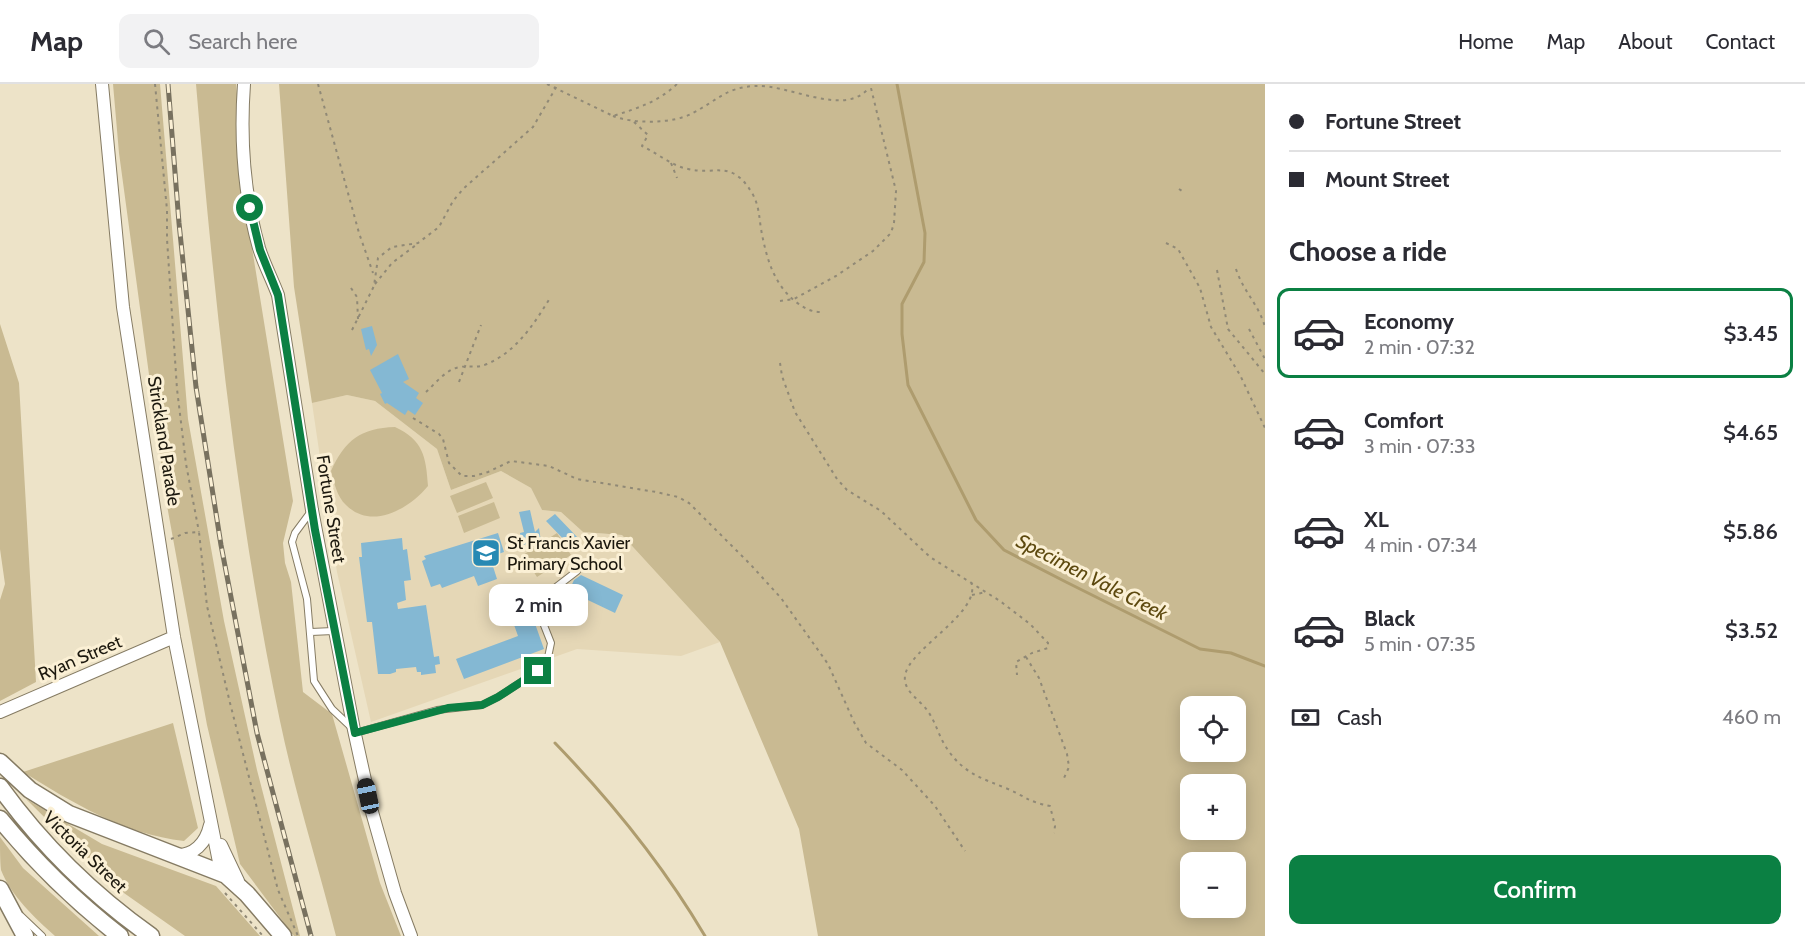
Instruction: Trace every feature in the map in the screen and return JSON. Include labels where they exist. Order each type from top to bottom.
[{"type":"street","name":"Strickland Parade","points":[[102,84],[123,307],[174,637],[221,872],[232,894],[270,936]]},
{"type":"street","name":"Fortune Street","points":[[244,84],[242,116],[246,187],[260,250],[278,295],[333,631],[378,832],[395,893],[411,936]]},
{"type":"street","name":"Ryan Street","points":[[0,712],[174,637]]},
{"type":"street","points":[[0,762],[30,790],[69,814],[221,872]]},
{"type":"street","name":"Victoria Street","points":[[0,787],[31,827],[70,868],[106,902],[151,936]]},
{"type":"street","name":"Strickland Parade","points":[[208,801],[224,854],[247,894]]},
{"type":"street","points":[[168,853],[185,855],[199,847],[209,831],[210,814]]},
{"type":"street","points":[[0,819],[47,873],[88,911],[120,936]]},
{"type":"street","name":"Strickland Parade","points":[[221,872],[247,894],[283,936]]},
{"type":"street","points":[[0,889],[25,936]]},
{"type":"lane","points":[[312,510],[294,533],[292,542],[304,585],[311,632],[314,681],[332,709],[354,731],[448,708],[482,705],[538,671],[550,656],[551,643],[536,605],[538,601],[577,571]]},
{"type":"lane","points":[[311,632],[333,631]]},
{"type":"lane","points":[[9,906],[42,936]]},
{"type":"path","points":[[155,84],[167,210],[177,389],[186,464],[199,532],[207,606],[278,890],[298,936]]},
{"type":"path","points":[[318,84],[358,233],[374,276]]},
{"type":"path","points":[[547,84],[613,116],[634,122],[685,117],[724,93],[754,86],[780,88],[843,101],[859,97],[870,86]]},
{"type":"path","points":[[352,330],[374,286],[392,263],[439,227],[453,201],[463,189],[532,127],[558,84]]},
{"type":"path","points":[[613,116],[648,105],[663,97],[677,84]]},
{"type":"path","points":[[780,301],[793,299],[836,276],[873,251],[891,232],[894,223],[896,190],[870,86]]},
{"type":"path","points":[[634,122],[648,135],[642,146],[690,170],[725,170],[735,175],[750,189],[758,205],[769,263],[782,288],[810,311],[821,312]]},
{"type":"path","points":[[670,160],[676,172],[676,178]]},
{"type":"path","points":[[1179,189],[1185,193]]},
{"type":"path","points":[[374,286],[378,258],[384,252],[401,245],[418,243]]},
{"type":"path","points":[[1166,243],[1178,249],[1200,288],[1211,327],[1240,375],[1265,428]]},
{"type":"path","points":[[1236,269],[1245,289],[1257,306],[1265,327]]},
{"type":"path","points":[[1217,270],[1228,329],[1265,374]]},
{"type":"path","points":[[351,288],[357,297],[358,321]]},
{"type":"path","points":[[426,392],[449,372],[465,366],[477,368],[488,364],[514,346],[532,328],[550,298]]},
{"type":"path","points":[[459,382],[481,325]]},
{"type":"path","points":[[1249,329],[1265,359]]},
{"type":"path","points":[[780,363],[782,376],[795,412],[842,485],[852,494],[881,511],[930,557],[986,592],[1030,624],[1050,646],[1016,662],[1017,675]]},
{"type":"path","points":[[413,418],[439,434],[443,439],[448,463],[462,476],[474,476],[488,472],[511,461],[549,466],[576,479],[656,492],[678,497],[689,503],[782,598],[828,664],[866,743],[902,770],[935,806],[965,851]]},
{"type":"path","points":[[160,542],[185,533],[199,532]]},
{"type":"path","points":[[971,582],[972,596],[945,630],[914,660],[906,672],[905,682],[911,693],[927,710],[946,748],[963,768],[978,778],[1010,789],[1029,801],[1050,806],[1055,826],[1054,833]]},
{"type":"path","points":[[972,596],[986,592]]},
{"type":"path","points":[[1025,656],[1040,678],[1067,754],[1069,767],[1064,778]]},
{"type":"path","points":[[223,891],[263,936]]},
{"type":"shaded area","points":[[113,84],[160,84],[188,419],[224,621],[257,770],[300,936],[294,936],[240,864],[207,725],[166,500],[119,153]]},
{"type":"shaded area","points":[[196,84],[236,84],[252,248],[293,501],[283,543],[285,563],[291,582],[303,692],[332,714],[380,883],[401,936],[336,936],[286,748],[264,642],[228,404]]},
{"type":"shaded area","points":[[279,84],[1265,84],[1265,936],[818,936],[799,829],[720,642],[622,535],[583,532],[561,512],[542,510],[531,488],[501,471],[451,490],[437,449],[375,401],[347,395],[312,403],[294,287]]},
{"type":"shaded area","points":[[0,324],[19,383],[36,682],[0,701],[0,600],[5,584],[0,549]]},
{"type":"shaded area","name":"St Francis Xavier Primary School","points":[[347,395],[375,401],[437,449],[451,490],[501,471],[531,488],[542,510],[561,512],[583,532],[622,535],[720,642],[681,656],[577,649],[371,722],[337,572],[312,403]]},
{"type":"shaded area","points":[[395,427],[412,437],[421,450],[426,466],[428,486],[411,502],[390,514],[367,516],[356,513],[340,498],[331,471],[342,451],[355,438],[373,430]]},
{"type":"shaded area","points":[[486,482],[493,498],[457,513],[450,496]]},
{"type":"shaded area","points":[[494,502],[500,518],[464,533],[458,516]]},
{"type":"shaded area","points":[[557,533],[571,555],[537,577],[523,555]]},
{"type":"shaded area","points":[[173,723],[198,828],[184,841],[141,832],[100,816],[23,772]]},
{"type":"shaded area","points":[[26,799],[102,844],[216,886],[260,936],[185,936],[114,886]]},
{"type":"shaded area","points":[[0,837],[23,868],[99,936],[55,936],[32,914],[5,880],[1,870]]},
{"type":"building","points":[[372,326],[377,345],[371,356],[369,349],[366,350],[361,329]]},
{"type":"building","points":[[398,354],[409,379],[403,382],[419,393],[416,398],[423,403],[415,415],[408,410],[405,415],[387,403],[385,404],[370,370]]},
{"type":"building","points":[[530,510],[535,532],[539,528],[541,542],[521,545],[520,533],[524,532],[519,512]]},
{"type":"building","points":[[555,514],[578,538],[570,546],[546,521]]},
{"type":"building","points":[[498,533],[504,552],[490,557],[497,579],[478,586],[474,576],[442,588],[440,584],[431,587],[422,561],[426,559],[424,556]]},
{"type":"building","points":[[402,538],[403,550],[407,549],[411,580],[404,581],[406,600],[397,603],[398,609],[426,605],[434,657],[439,656],[440,664],[435,665],[436,673],[421,675],[421,672],[417,672],[416,667],[396,669],[396,672],[390,674],[378,674],[372,622],[367,622],[359,557],[362,557],[361,543]]},
{"type":"building","points":[[581,575],[623,595],[615,613],[569,591],[574,580]]},
{"type":"building","points":[[527,601],[544,649],[464,679],[456,659],[518,636],[508,608]]},
{"type":"waterway","name":"Specimen Vale Creek","points":[[897,84],[925,233],[924,262],[902,304],[902,334],[908,385],[976,520],[1004,550],[1066,582],[1200,649],[1231,653],[1265,666]]},
{"type":"waterway","points":[[555,743],[636,835],[672,884],[705,936]]},
{"type":"railway","points":[[168,84],[179,223],[196,387],[221,545],[257,733],[311,936]]},
{"type":"place","name":"St Francis Xavier Primary School","points":[[486,553]]},
{"type":"route","points":[[250,208],[260,250],[278,295],[285,327],[315,530],[333,631],[355,733],[437,710],[473,708],[482,705],[538,671]]}]
